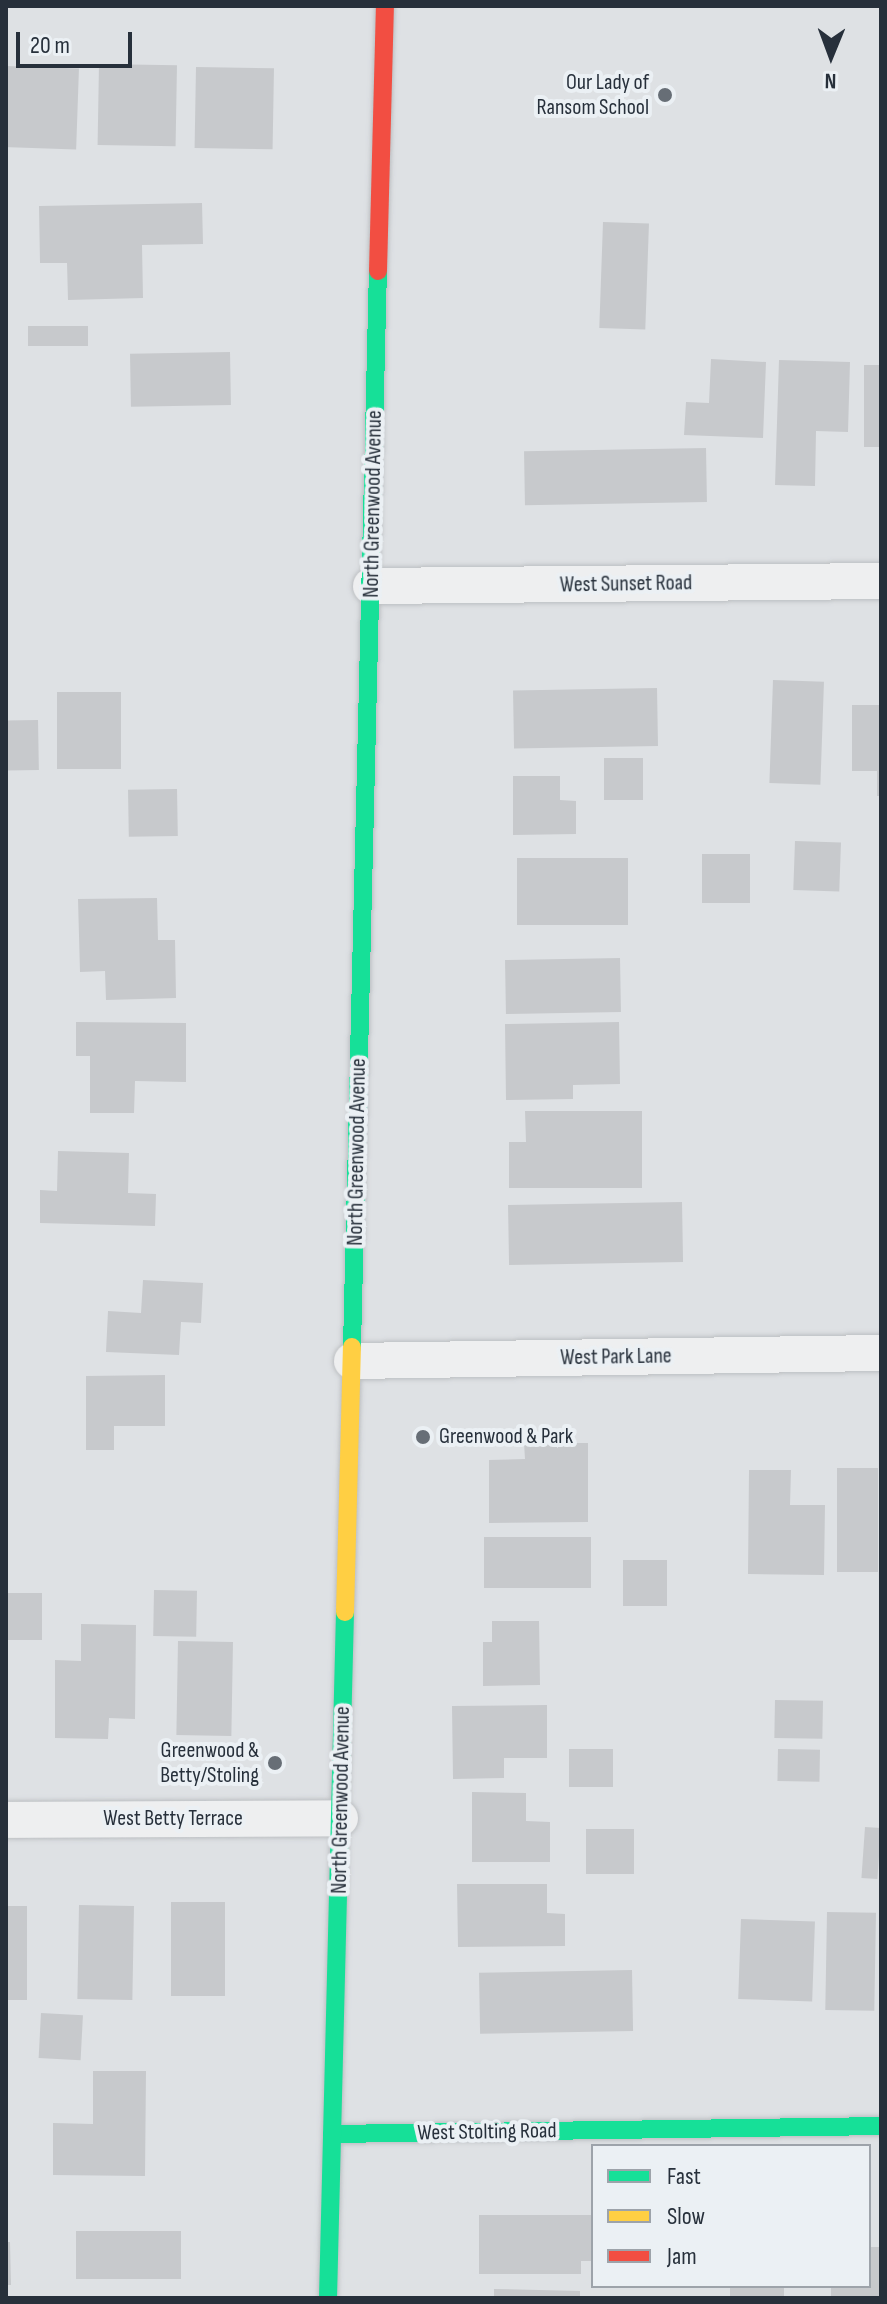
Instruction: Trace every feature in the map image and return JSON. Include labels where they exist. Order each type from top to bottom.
[{"type":"main road","name":"North Greenwood Avenue","points":[[328,2298],[385,6]]},
{"type":"main road","name":"West Stolting Road","points":[[332,2134],[881,2126]]},
{"type":"street","name":"West Sunset Road","points":[[371,586],[881,581]]},
{"type":"street","name":"West Park Lane","points":[[352,1361],[881,1353]]},
{"type":"street","name":"West Betty Terrace","points":[[6,1820],[340,1818]]},
{"type":"building","points":[[99,64],[177,65],[176,146],[98,145]]},
{"type":"building","points":[[6,66],[79,69],[76,149],[6,147]]},
{"type":"building","points":[[196,67],[274,68],[273,149],[195,148]]},
{"type":"building","points":[[202,203],[203,244],[142,245],[143,298],[68,300],[67,263],[40,263],[39,206]]},
{"type":"building","points":[[603,222],[649,224],[645,330],[599,328]]},
{"type":"building","points":[[28,326],[88,326],[88,346],[28,346]]},
{"type":"building","points":[[230,352],[231,405],[131,407],[130,354]]},
{"type":"building","points":[[711,359],[766,362],[763,438],[684,435],[686,402],[709,403]]},
{"type":"building","points":[[779,360],[850,362],[848,432],[816,431],[815,486],[775,485]]},
{"type":"building","points":[[864,365],[881,365],[881,447],[864,447]]},
{"type":"building","points":[[706,448],[707,502],[525,505],[524,451]]},
{"type":"building","points":[[773,680],[824,682],[820,785],[769,783]]},
{"type":"building","points":[[657,688],[658,746],[514,749],[513,691]]},
{"type":"building","points":[[57,692],[121,692],[121,769],[57,769]]},
{"type":"building","points":[[852,705],[881,705],[881,796],[877,796],[877,771],[852,771]]},
{"type":"building","points":[[38,720],[39,770],[7,771],[6,721]]},
{"type":"building","points":[[604,758],[643,758],[643,800],[604,800]]},
{"type":"building","points":[[513,776],[560,776],[560,800],[576,801],[576,834],[513,835]]},
{"type":"building","points":[[177,789],[178,836],[129,837],[128,790]]},
{"type":"building","points":[[795,841],[841,843],[839,892],[793,890]]},
{"type":"building","points":[[702,854],[750,854],[750,903],[702,903]]},
{"type":"building","points":[[517,858],[628,858],[628,925],[517,925]]},
{"type":"building","points":[[157,898],[158,940],[175,940],[176,998],[106,1000],[105,971],[80,972],[78,899]]},
{"type":"building","points":[[620,958],[621,1012],[506,1014],[505,960]]},
{"type":"building","points":[[76,1022],[186,1023],[186,1082],[135,1081],[134,1113],[90,1113],[90,1056],[76,1056]]},
{"type":"building","points":[[619,1022],[620,1084],[573,1085],[573,1099],[506,1100],[505,1024]]},
{"type":"building","points":[[525,1111],[642,1111],[642,1188],[509,1188],[509,1142],[526,1142]]},
{"type":"building","points":[[58,1151],[129,1153],[128,1193],[156,1194],[155,1226],[40,1223],[40,1190],[57,1191]]},
{"type":"building","points":[[682,1202],[683,1262],[509,1265],[508,1205]]},
{"type":"building","points":[[143,1280],[203,1283],[201,1323],[181,1322],[179,1355],[106,1352],[108,1311],[141,1313]]},
{"type":"building","points":[[165,1375],[165,1426],[114,1426],[114,1450],[86,1450],[86,1376]]},
{"type":"building","points":[[524,1443],[588,1443],[588,1522],[489,1523],[489,1460],[525,1459]]},
{"type":"building","points":[[837,1468],[878,1468],[878,1572],[837,1572]]},
{"type":"building","points":[[749,1470],[791,1470],[790,1505],[825,1505],[824,1575],[748,1574]]},
{"type":"building","points":[[484,1537],[591,1537],[591,1588],[484,1588]]},
{"type":"building","points":[[623,1560],[667,1560],[667,1606],[623,1606]]},
{"type":"building","points":[[154,1590],[197,1591],[196,1637],[153,1636]]},
{"type":"building","points":[[6,1593],[42,1593],[42,1640],[6,1640]]},
{"type":"building","points":[[492,1621],[539,1621],[540,1685],[483,1686],[483,1642],[492,1642]]},
{"type":"building","points":[[81,1624],[136,1625],[135,1719],[109,1718],[108,1739],[55,1738],[55,1660],[81,1661]]},
{"type":"building","points":[[178,1641],[233,1642],[231,1736],[176,1735]]},
{"type":"building","points":[[775,1700],[823,1701],[822,1739],[774,1738]]},
{"type":"building","points":[[547,1705],[547,1758],[504,1758],[504,1778],[453,1779],[452,1706]]},
{"type":"building","points":[[569,1749],[613,1749],[613,1787],[569,1787]]},
{"type":"building","points":[[778,1749],[820,1750],[819,1782],[777,1781]]},
{"type":"building","points":[[472,1792],[526,1793],[526,1821],[550,1822],[550,1862],[472,1862]]},
{"type":"building","points":[[865,1827],[881,1828],[877,1879],[861,1878]]},
{"type":"building","points":[[586,1829],[634,1829],[634,1874],[586,1874]]},
{"type":"building","points":[[457,1884],[547,1884],[547,1913],[565,1914],[565,1946],[458,1947]]},
{"type":"building","points":[[171,1902],[225,1902],[225,1996],[171,1996]]},
{"type":"building","points":[[79,1905],[134,1906],[132,2000],[77,1999]]},
{"type":"building","points":[[6,1906],[27,1906],[27,2000],[6,2000]]},
{"type":"building","points":[[827,1912],[876,1913],[874,2011],[825,2010]]},
{"type":"building","points":[[741,1919],[815,1922],[812,2002],[738,1999]]},
{"type":"building","points":[[632,1970],[633,2031],[480,2034],[479,1973]]},
{"type":"building","points":[[41,2013],[83,2015],[81,2060],[39,2058]]},
{"type":"building","points":[[93,2071],[146,2071],[145,2176],[53,2175],[53,2123],[93,2124]]},
{"type":"building","points":[[479,2215],[591,2215],[591,2261],[581,2261],[581,2274],[479,2274]]},
{"type":"building","points":[[76,2231],[181,2231],[181,2279],[76,2279]]},
{"type":"building","points":[[6,2242],[10,2242],[11,2285],[6,2285]]},
{"type":"building","points":[[871,2247],[881,2247],[881,2298],[831,2298],[831,2288],[871,2288]]},
{"type":"building","points":[[730,2288],[784,2288],[784,2298],[730,2298]]},
{"type":"building","points":[[494,2289],[580,2291],[580,2298],[494,2298]]},
{"type":"traffic: fast","points":[[352,1347],[378,271]]},
{"type":"traffic: fast","points":[[328,2298],[345,1612]]},
{"type":"traffic: fast","points":[[332,2134],[881,2126]]},
{"type":"traffic: slow","points":[[345,1612],[352,1347]]},
{"type":"traffic: jam","points":[[378,271],[385,6]]},
{"type":"place","name":"Our Lady of Ransom School","points":[[665,95]]},
{"type":"place","name":"Greenwood & Park","points":[[423,1437]]},
{"type":"place","name":"Greenwood & Betty/Stoling","points":[[275,1763]]}]
